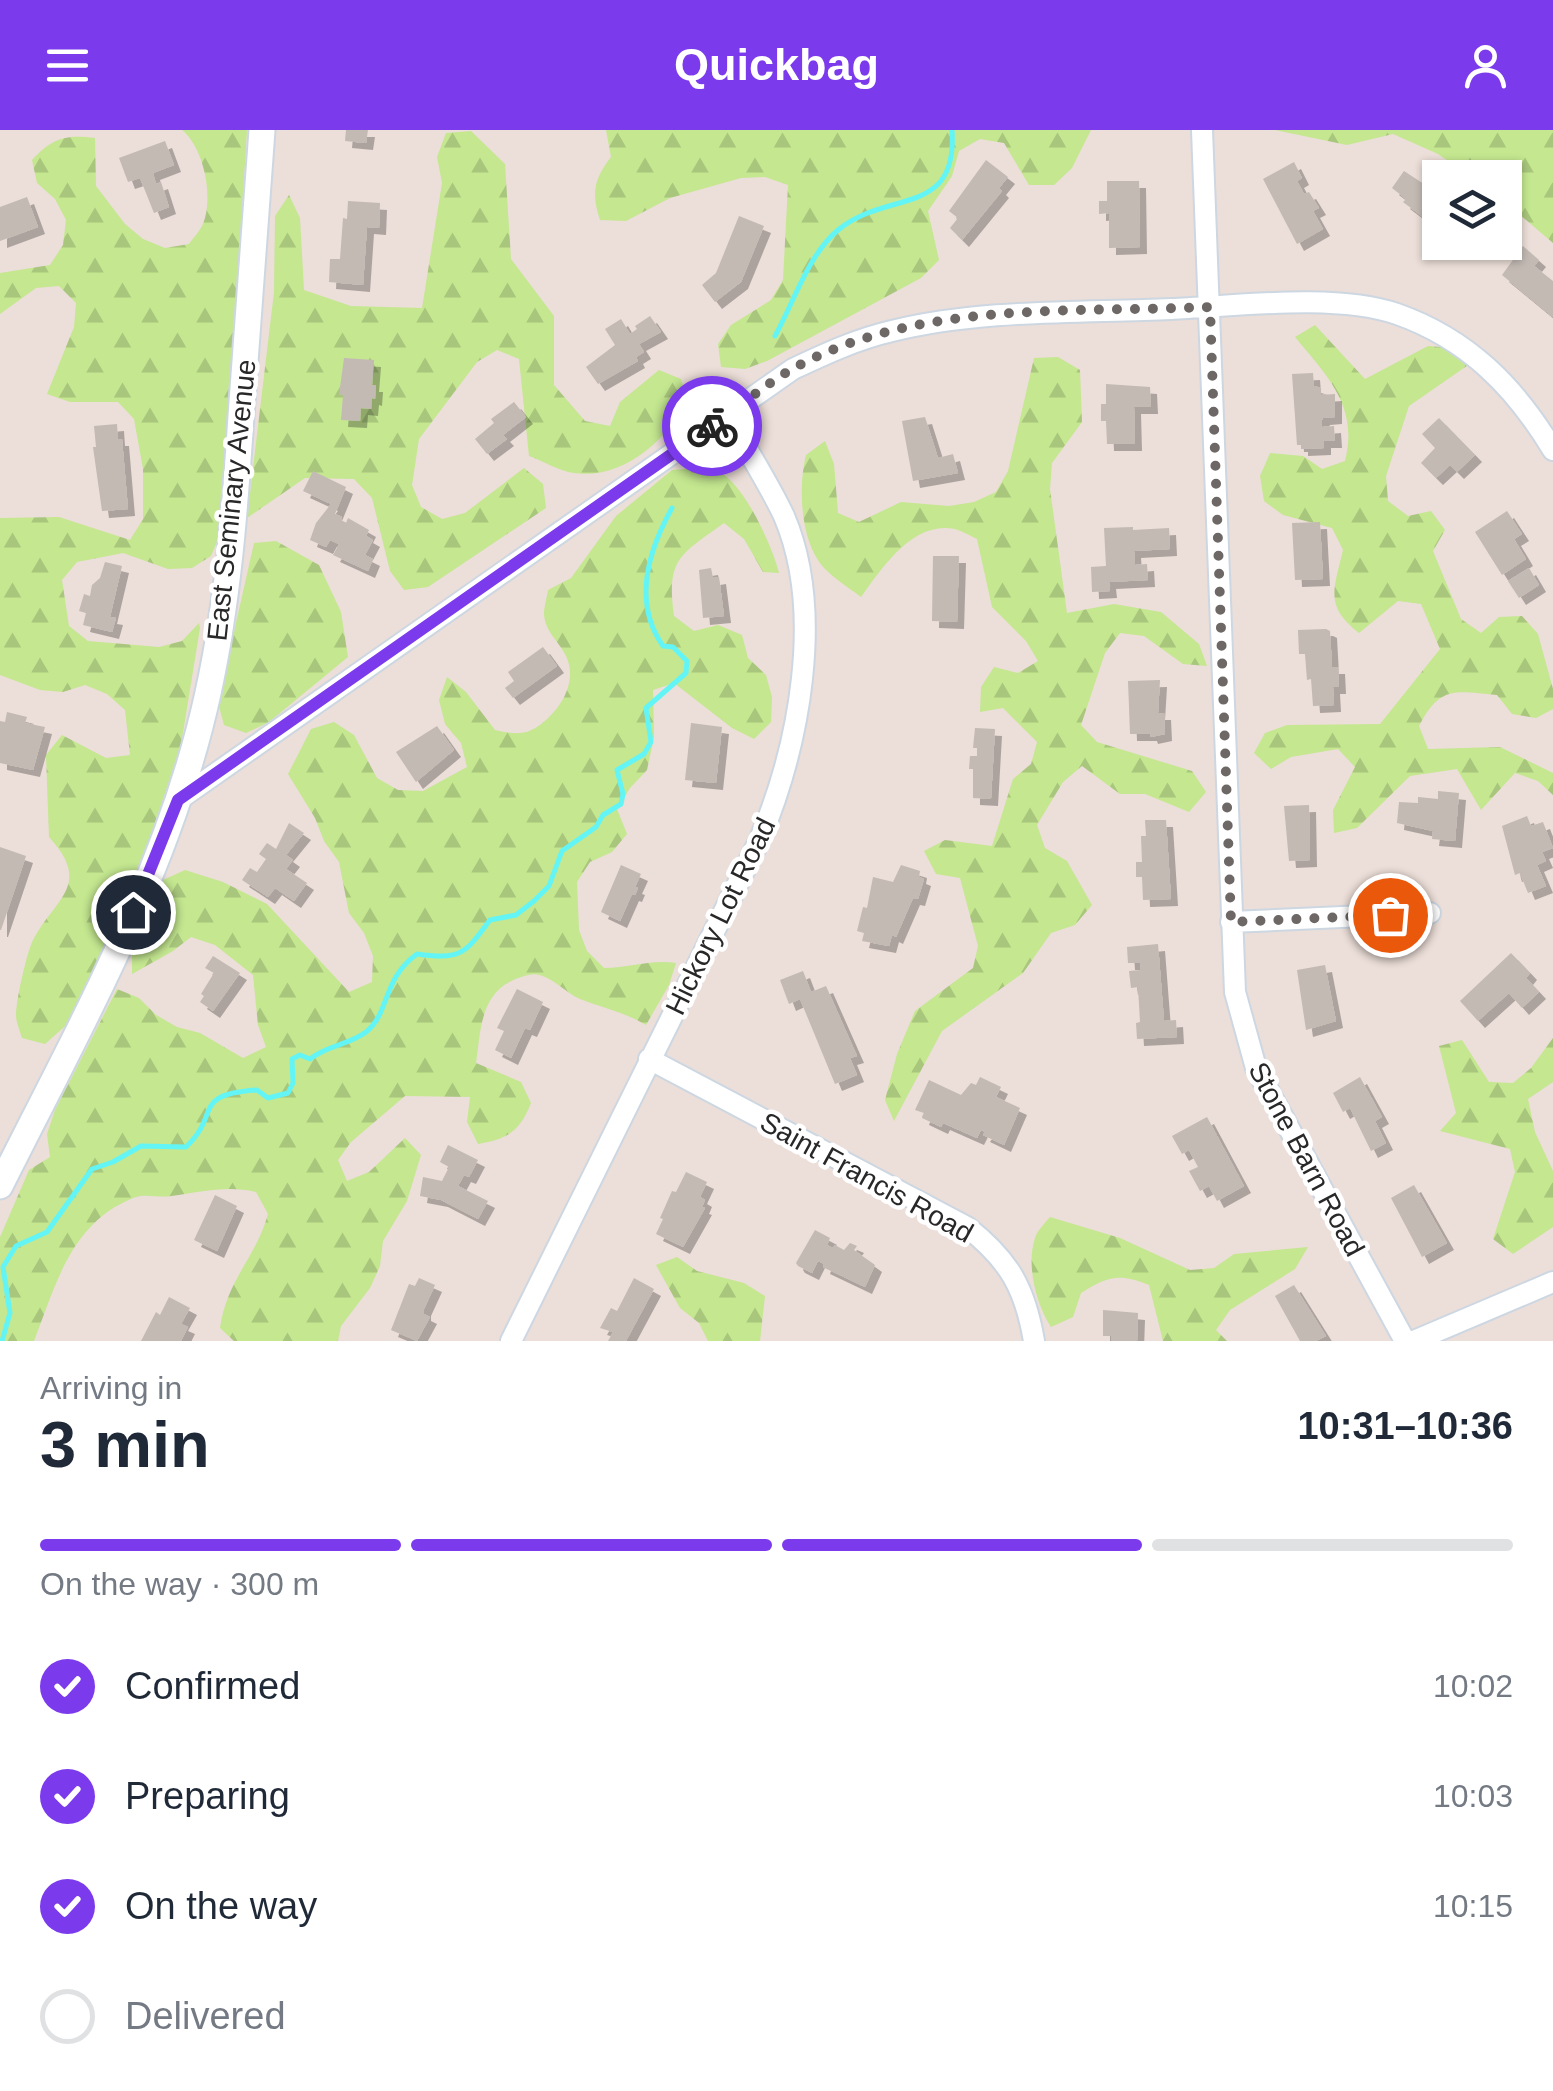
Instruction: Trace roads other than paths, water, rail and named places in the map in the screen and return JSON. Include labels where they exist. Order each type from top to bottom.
[{"type":"street","name":"East Seminary Avenue","points":[[0,1186],[147,881],[178,800],[208,696],[225,609],[262,130]]},
{"type":"street","name":"Stone Barn Road","points":[[1202,130],[1235,992],[1256,1068],[1405,1341]]},
{"type":"street","points":[[178,800],[793,369],[840,347],[892,331],[1006,316],[1210,307],[1302,304],[1353,306],[1393,313],[1462,345],[1491,368],[1514,392],[1553,450]]},
{"type":"street","name":"Hickory Lot Road","points":[[511,1341],[765,828],[788,754],[798,694],[804,612],[796,554],[783,516],[727,415]]},
{"type":"street","points":[[1231,922],[1430,914]]},
{"type":"street","name":"Saint Francis Road","points":[[649,1059],[967,1227],[1010,1268],[1026,1306],[1034,1341]]},
{"type":"street","points":[[1414,1341],[1553,1282]]},
{"type":"waterway","points":[[775,336],[827,240],[858,218],[932,190],[944,177],[951,158],[952,130]]},
{"type":"waterway","points":[[2,1341],[10,1313],[3,1267],[16,1246],[47,1232],[92,1169],[141,1146],[186,1147],[215,1101],[223,1096],[257,1090],[268,1098],[288,1093],[293,1083],[292,1059],[300,1055],[310,1059],[366,1032],[379,1015],[398,974],[417,954],[443,956],[461,952],[490,920],[516,915],[549,886],[562,851],[621,804],[623,794],[617,770],[644,754],[651,742],[646,708],[686,673],[687,661],[673,647],[663,646],[654,629],[646,594],[650,559],[672,508]]}]
